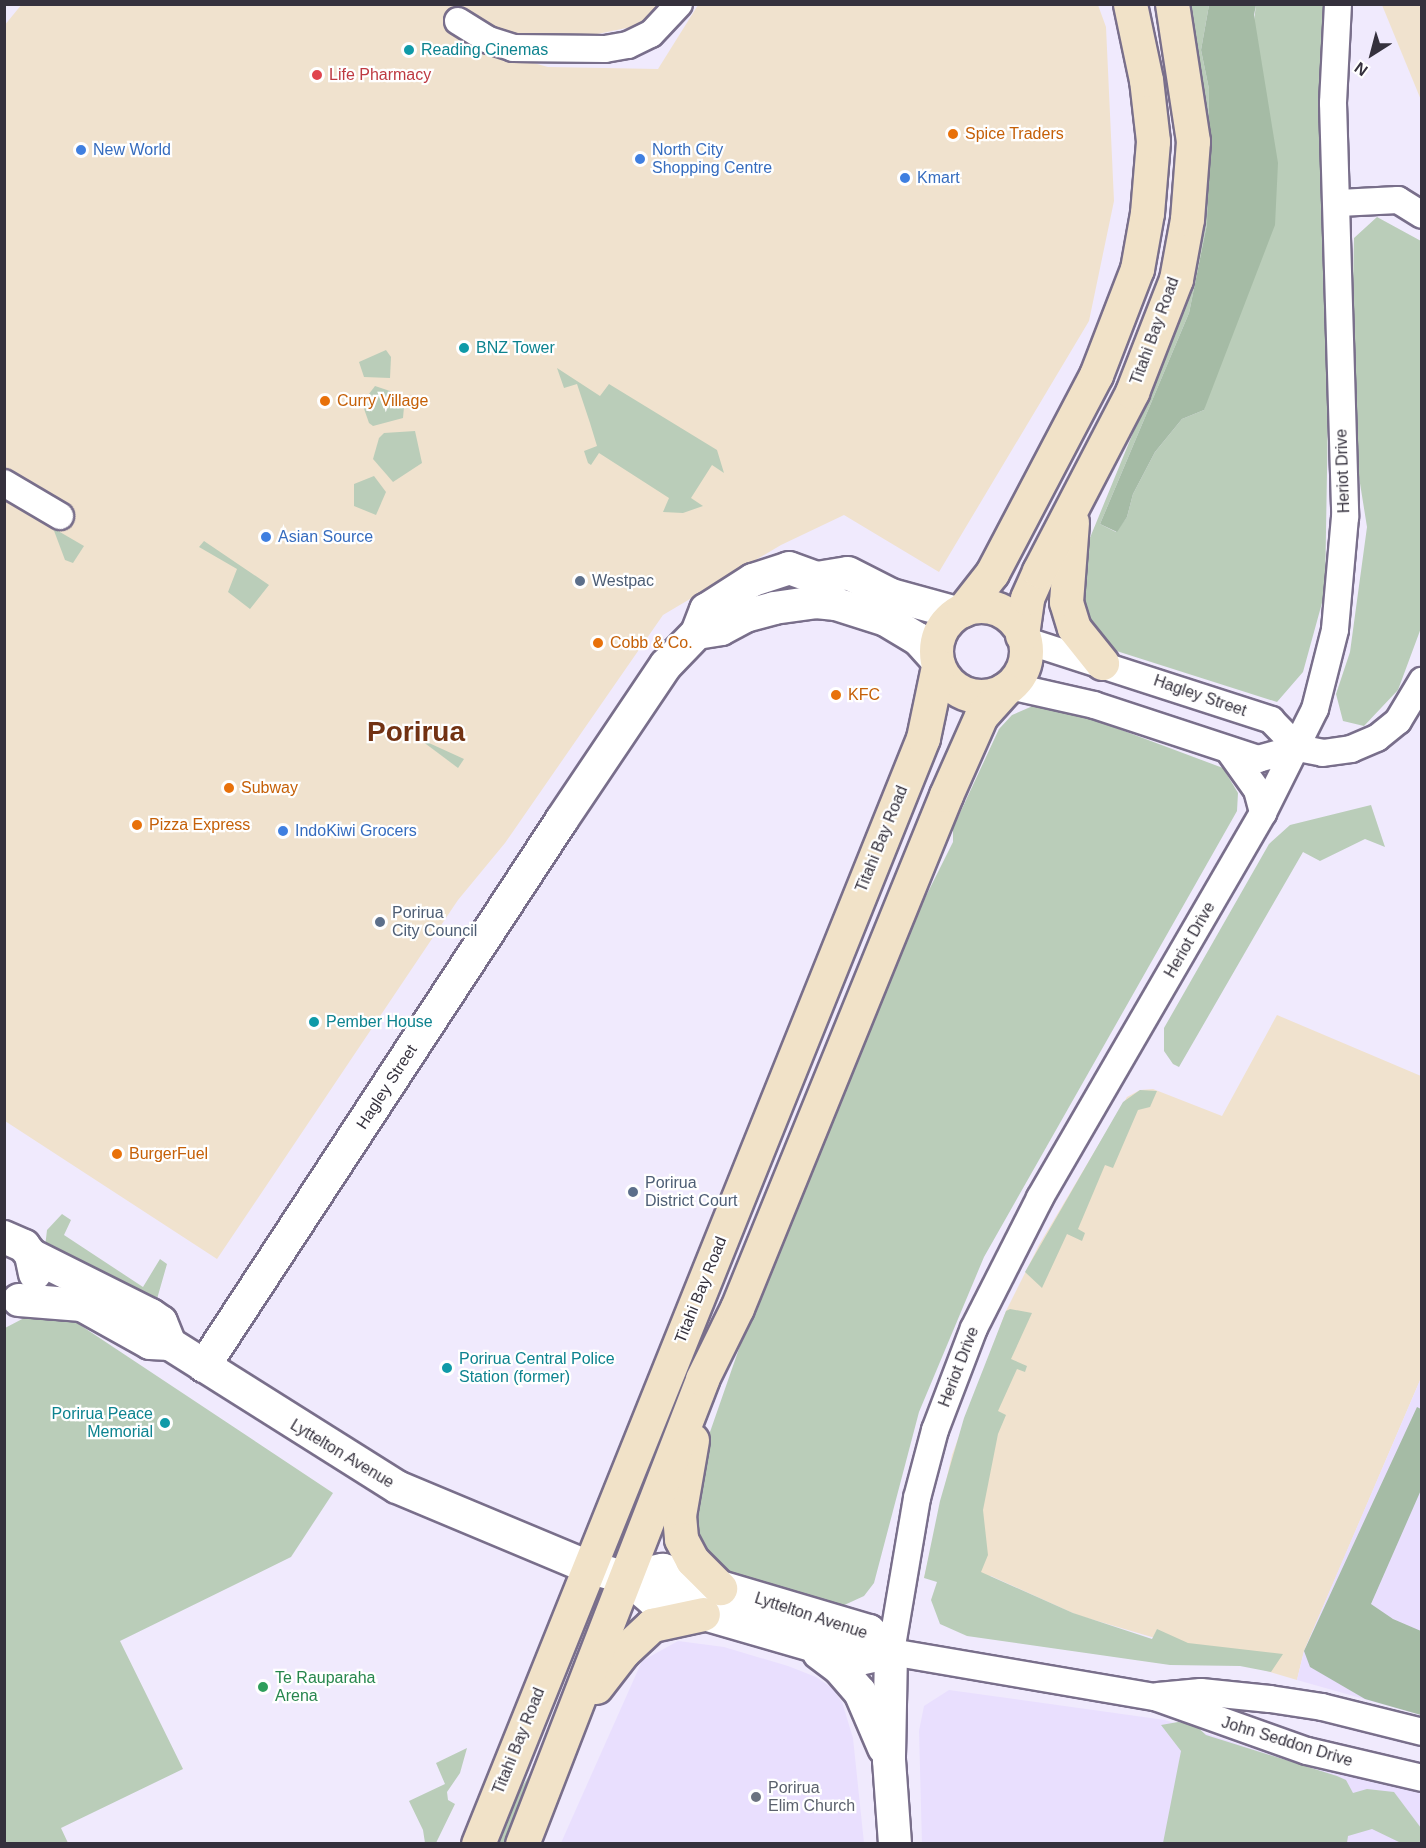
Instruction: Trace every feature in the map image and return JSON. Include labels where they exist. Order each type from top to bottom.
[{"type":"main road","points":[[1007,687],[980,696],[962,692],[948,682],[938,662],[940,633],[992,573],[1096,375],[1137,268],[1147,213],[1153,141],[1146,80],[1130,4]]},
{"type":"main road","name":"Titahi Bay Road","points":[[1023,637],[1028,598],[1132,392],[1176,279],[1187,219],[1193,141],[1172,4]]},
{"type":"main road","points":[[1074,505],[1066,602],[1074,628],[1102,663]]},
{"type":"main road","points":[[522,1844],[573,1720],[627,1578],[641,1531],[702,1379],[737,1308],[946,795],[981,716],[1007,687],[1025,660],[1023,637],[1014,621],[994,609],[960,612]]},
{"type":"main road","name":"Titahi Bay Road","points":[[478,1844],[923,738],[938,662]]},
{"type":"main road","points":[[573,1720],[637,1636],[652,1625],[711,1601],[681,1539],[679,1515],[702,1379]]},
{"type":"street","points":[[458,21],[489,40],[513,48],[605,49],[628,45],[651,34],[680,4]]},
{"type":"street","name":"Heriot Drive","points":[[895,1844],[889,1760],[891,1652],[917,1498],[935,1430],[974,1328],[1040,1198],[1263,813],[1298,748],[1315,709],[1341,592],[1345,517],[1339,203],[1334,103],[1338,4]]},
{"type":"street","points":[[1339,203],[1398,200],[1422,215]]},
{"type":"street","points":[[4,483],[60,516]]},
{"type":"street","name":"Hagley Street","points":[[204,1366],[561,821],[666,665],[697,633],[706,610],[753,580],[807,583],[848,573],[891,595],[960,612]]},
{"type":"street","name":"Hagley Street","points":[[697,633],[721,629],[745,616],[774,608],[807,583]]},
{"type":"street","name":"Hagley Street","points":[[807,583],[855,608],[886,620],[918,639],[938,662]]},
{"type":"street","name":"Hagley Street","points":[[1023,637],[1271,720],[1298,748]]},
{"type":"street","points":[[1007,687],[1094,705],[1230,752],[1258,759],[1298,748],[1323,753],[1351,749],[1377,738],[1398,721],[1422,681]]},
{"type":"street","points":[[1230,752],[1257,790],[1263,813]]},
{"type":"street","name":"Lyttelton Avenue","points":[[4,1238],[24,1246],[31,1255],[151,1315],[161,1322],[170,1344]]},
{"type":"street","points":[[12,1303],[33,1285],[35,1265],[31,1255]]},
{"type":"street","name":"Lyttelton Avenue","points":[[12,1303],[82,1305],[150,1343],[170,1344],[397,1487],[588,1567],[627,1578],[663,1570],[711,1601],[806,1645],[860,1659],[891,1652]]},
{"type":"street","name":"Lyttelton Avenue","points":[[711,1601],[869,1631],[891,1652]]},
{"type":"street","points":[[806,1645],[839,1668],[860,1692],[889,1760]]},
{"type":"street","name":"John Seddon Drive","points":[[891,1652],[1155,1697],[1307,1751],[1422,1778]]},
{"type":"street","name":"John Seddon Drive","points":[[1155,1697],[1201,1692],[1270,1699],[1322,1707],[1422,1732]]},
{"type":"shaded area","points":[[22,4],[667,5],[641,25],[501,54],[548,67],[658,69],[698,5],[1098,5],[1106,27],[1114,201],[1089,321],[939,572],[844,515],[781,545],[663,615],[505,843],[458,900],[217,1259],[5,1121],[4,26]]},
{"type":"shaded area","points":[[1382,5],[1421,5],[1421,100]]},
{"type":"shaded area","points":[[1277,1015],[1421,1076],[1421,1378],[1304,1651],[1297,1680],[1077,1615],[991,1576],[924,1578],[952,1455],[1006,1311],[1039,1245],[1127,1097],[1140,1090],[1153,1089],[1222,1116]]},
{"type":"shaded area","points":[[1421,1378],[1421,1715],[1297,1680],[1304,1651]]},
{"type":"shaded area","points":[[678,1641],[724,1647],[788,1666],[816,1677],[832,1688],[842,1702],[853,1738],[864,1843],[561,1843],[642,1661]]},
{"type":"shaded area","points":[[949,1690],[1165,1720],[1284,1759],[1421,1790],[1421,1843],[922,1844],[919,1731],[924,1706]]},
{"type":"green space","points":[[1185,5],[1209,5],[1201,50],[1209,89],[1207,224],[1189,313],[1100,524],[1116,532],[1127,517],[1133,494],[1155,452],[1182,419],[1204,410],[1256,5],[1328,5],[1321,89],[1328,412],[1325,592],[1303,672],[1277,702],[1104,647],[1084,625],[1078,567],[1183,311],[1201,222],[1204,90]]},
{"type":"green space","points":[[1209,5],[1256,5],[1254,15],[1278,163],[1275,225],[1204,410],[1182,419],[1155,452],[1133,494],[1127,517],[1117,532],[1100,524],[1189,313],[1207,224],[1209,89],[1201,50]]},
{"type":"green space","points":[[1377,217],[1421,241],[1421,628],[1398,690],[1364,726],[1343,721],[1336,694],[1350,652],[1367,527],[1350,421],[1354,238]]},
{"type":"green space","points":[[386,350],[391,357],[390,378],[364,377],[359,362]]},
{"type":"green space","points":[[557,368],[600,396],[609,384],[717,450],[724,473],[712,465],[691,498],[703,506],[683,513],[663,512],[669,498],[599,453],[591,465],[588,463],[584,451],[597,446],[590,423],[577,384],[564,388]]},
{"type":"green space","points":[[375,386],[405,396],[403,418],[373,426],[369,423],[362,403]]},
{"type":"green space","points":[[415,431],[422,463],[393,482],[373,459],[379,438],[384,433]]},
{"type":"green space","points":[[374,476],[386,492],[376,515],[354,506],[354,484]]},
{"type":"green space","points":[[53,528],[84,546],[73,563],[65,560]]},
{"type":"green space","points":[[204,541],[269,585],[250,609],[228,592],[237,569],[199,547]]},
{"type":"green space","points":[[1035,705],[1092,719],[1223,768],[1238,793],[1237,811],[984,1257],[919,1412],[874,1583],[864,1596],[840,1607],[748,1582],[716,1566],[694,1536],[690,1518],[702,1455],[750,1317],[897,954],[953,842],[953,828],[999,729],[1012,715]]},
{"type":"green space","points":[[418,738],[464,759],[458,768]]},
{"type":"green space","points":[[1371,805],[1385,847],[1365,839],[1320,861],[1303,852],[1179,1067],[1173,1064],[1164,1051],[1164,1028],[1269,844],[1290,825]]},
{"type":"green space","points":[[1140,1090],[1157,1091],[1150,1107],[1138,1110],[1113,1168],[1105,1165],[1078,1229],[1085,1233],[1082,1241],[1067,1234],[1042,1288],[1025,1272],[1123,1102]]},
{"type":"green space","points":[[62,1214],[71,1220],[64,1235],[143,1287],[160,1259],[167,1264],[157,1299],[152,1302],[45,1247],[47,1230]]},
{"type":"green space","points":[[1010,1309],[1032,1313],[1011,1359],[1027,1366],[1025,1372],[1017,1369],[998,1411],[1006,1415],[998,1434],[983,1510],[988,1555],[981,1572],[1073,1613],[1152,1639],[1157,1629],[1188,1643],[1283,1654],[1271,1672],[1240,1666],[1170,1665],[967,1636],[940,1624],[931,1600],[937,1582],[924,1578],[940,1501],[964,1418],[1006,1311]]},
{"type":"green space","points":[[47,1314],[71,1319],[333,1493],[291,1557],[120,1641],[183,1769],[61,1828],[68,1843],[5,1844],[5,1328],[26,1317]]},
{"type":"green space","points":[[1417,1407],[1421,1409],[1421,1490],[1371,1604],[1393,1619],[1421,1631],[1421,1715],[1365,1699],[1310,1667],[1304,1651]]},
{"type":"green space","points":[[1178,1722],[1194,1724],[1206,1735],[1337,1776],[1346,1780],[1353,1793],[1367,1789],[1394,1792],[1421,1828],[1421,1843],[1401,1843],[1372,1829],[1348,1836],[1347,1843],[1163,1843],[1181,1751],[1161,1725]]},
{"type":"green space","points":[[467,1748],[460,1773],[447,1792],[448,1800],[455,1804],[436,1843],[425,1843],[423,1830],[409,1801],[445,1784],[436,1763]]},
{"type":"green space","points":[[534,1767],[507,1843],[493,1844],[507,1812]]},
{"type":"place","name":"Reading Cinemas","points":[[409,50]]},
{"type":"place","name":"Life Pharmacy","points":[[317,75]]},
{"type":"place","name":"Spice Traders","points":[[953,134]]},
{"type":"place","name":"New World","points":[[81,150]]},
{"type":"place","name":"North City Shopping Centre","points":[[640,159]]},
{"type":"place","name":"Kmart","points":[[905,178]]},
{"type":"place","name":"BNZ Tower","points":[[464,348]]},
{"type":"place","name":"Curry Village","points":[[325,401]]},
{"type":"place","name":"Asian Source","points":[[266,537]]},
{"type":"place","name":"Westpac","points":[[580,581]]},
{"type":"place","name":"Cobb & Co.","points":[[598,643]]},
{"type":"place","name":"KFC","points":[[836,695]]},
{"type":"place","name":"Subway","points":[[229,788]]},
{"type":"place","name":"Pizza Express","points":[[137,825]]},
{"type":"place","name":"IndoKiwi Grocers","points":[[283,831]]},
{"type":"place","name":"Porirua City Council","points":[[380,922]]},
{"type":"place","name":"Pember House","points":[[314,1022]]},
{"type":"place","name":"BurgerFuel","points":[[117,1154]]},
{"type":"place","name":"Porirua District Court","points":[[633,1192]]},
{"type":"place","name":"Porirua Central Police Station (former)","points":[[447,1368]]},
{"type":"place","name":"Porirua Peace Memorial","points":[[165,1423]]},
{"type":"place","name":"Te Rauparaha Arena","points":[[263,1687]]},
{"type":"place","name":"Porirua Elim Church","points":[[756,1797]]},
{"type":"district","name":"Porirua","points":[[416,732]]}]
